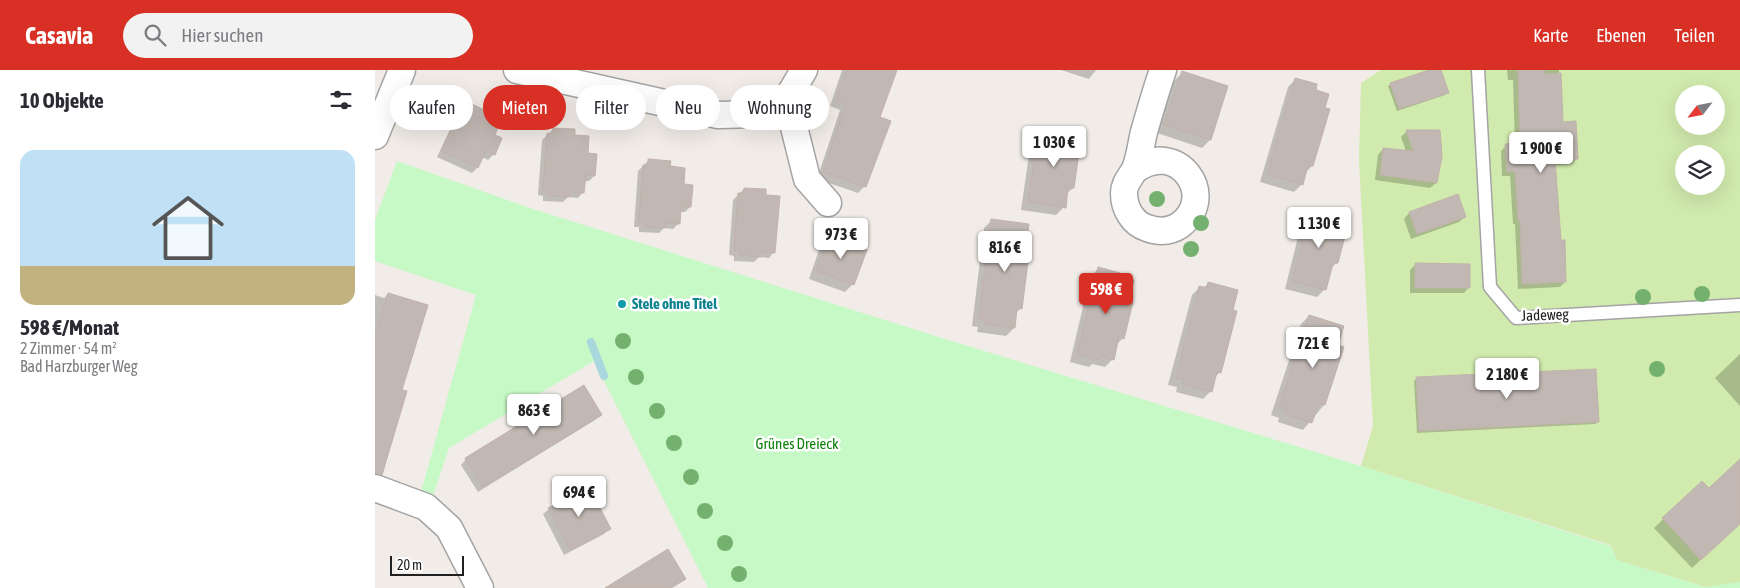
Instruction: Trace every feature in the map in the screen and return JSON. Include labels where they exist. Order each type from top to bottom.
[{"type":"street","points":[[375,136],[402,70]]},
{"type":"street","points":[[517,70],[718,115],[730,115]]},
{"type":"street","points":[[795,85],[804,70]]},
{"type":"street","points":[[1135,170],[1153,98],[1163,70]]},
{"type":"street","points":[[795,130],[807,179],[828,203]]},
{"type":"street","points":[[375,488],[426,507],[449,528],[481,588]]},
{"type":"lane","name":"Jadeweg","points":[[1478,70],[1490,288],[1516,318],[1740,305]]},
{"type":"green space","points":[[1381,70],[1740,70],[1740,582],[1706,587],[1617,560],[1611,545],[1361,466],[1373,426],[1359,160],[1361,83]]},
{"type":"green space","name":"Grünes Dreieck","points":[[397,161],[533,209],[945,339],[1361,466],[1611,546],[1617,560],[1705,587],[1740,582],[1740,588],[708,588],[594,361],[449,448],[432,499],[421,492],[476,295],[375,261],[375,220]]},
{"type":"building","points":[[846,70],[897,70],[880,117],[891,121],[866,187],[823,172],[846,103],[836,100]]},
{"type":"building","points":[[1429,70],[1441,70],[1449,93],[1399,109],[1390,83]]},
{"type":"building","points":[[1518,70],[1545,70],[1545,74],[1561,73],[1563,122],[1576,121],[1578,159],[1555,160],[1561,240],[1565,240],[1566,282],[1522,284],[1520,220],[1518,220],[1515,171],[1507,172],[1505,144],[1520,143]]},
{"type":"building","points":[[1182,71],[1228,86],[1211,140],[1164,125]]},
{"type":"building","points":[[1295,78],[1317,84],[1316,90],[1329,94],[1325,108],[1330,109],[1313,166],[1308,165],[1303,185],[1267,174]]},
{"type":"building","points":[[473,105],[483,109],[483,130],[497,130],[495,135],[502,138],[495,155],[486,151],[478,168],[441,151],[451,130],[473,130]]},
{"type":"building","points":[[575,129],[575,135],[589,136],[588,153],[597,154],[595,176],[586,175],[584,193],[570,192],[570,197],[548,196],[548,191],[543,190],[547,133],[552,134],[553,130]]},
{"type":"building","points":[[1047,129],[1076,134],[1074,151],[1079,152],[1074,188],[1068,188],[1066,208],[1028,202],[1038,132],[1047,133]]},
{"type":"building","points":[[1406,130],[1440,130],[1442,156],[1437,183],[1380,175],[1383,148],[1413,151]]},
{"type":"building","points":[[648,159],[671,161],[670,166],[685,168],[684,184],[693,185],[691,207],[681,207],[680,224],[666,223],[665,228],[644,227],[644,222],[639,222],[643,165],[648,165]]},
{"type":"building","points":[[744,188],[766,189],[766,195],[780,196],[775,253],[761,252],[761,257],[739,255],[739,251],[734,250],[738,193],[743,193]]},
{"type":"building","points":[[1458,194],[1466,217],[1417,234],[1409,212]]},
{"type":"building","points":[[1311,208],[1344,216],[1340,234],[1345,236],[1338,263],[1333,264],[1326,290],[1292,281]]},
{"type":"building","points":[[991,219],[1029,224],[1026,246],[1030,246],[1022,309],[1017,308],[1015,328],[985,324],[985,319],[979,319]]},
{"type":"building","points":[[829,235],[867,250],[854,285],[816,271]]},
{"type":"building","points":[[1415,263],[1470,264],[1470,288],[1415,288]]},
{"type":"building","points":[[1098,267],[1120,273],[1119,276],[1134,280],[1129,300],[1133,302],[1124,339],[1119,337],[1114,360],[1099,356],[1098,360],[1077,354]]},
{"type":"building","points":[[1208,282],[1238,290],[1233,310],[1237,311],[1221,373],[1217,372],[1212,392],[1183,384],[1184,380],[1176,378],[1199,286],[1207,288]]},
{"type":"building","points":[[388,293],[428,305],[402,390],[407,391],[382,475],[375,473],[375,334]]},
{"type":"building","points":[[1309,315],[1344,326],[1338,345],[1344,347],[1325,405],[1319,403],[1312,423],[1285,414],[1287,410],[1279,407]]},
{"type":"building","points":[[1596,369],[1599,422],[1419,431],[1416,377]]},
{"type":"building","points":[[584,385],[602,415],[483,487],[465,458]]},
{"type":"building","points":[[1740,459],[1740,524],[1701,560],[1662,518],[1702,481],[1709,488]]},
{"type":"building","points":[[589,487],[611,529],[570,550],[548,508]]},
{"type":"building","points":[[668,549],[686,579],[671,588],[605,588]]},
{"type":"waterway","points":[[591,342],[604,376]]},
{"type":"place","name":"Stele ohne Titel","points":[[622,304]]}]
